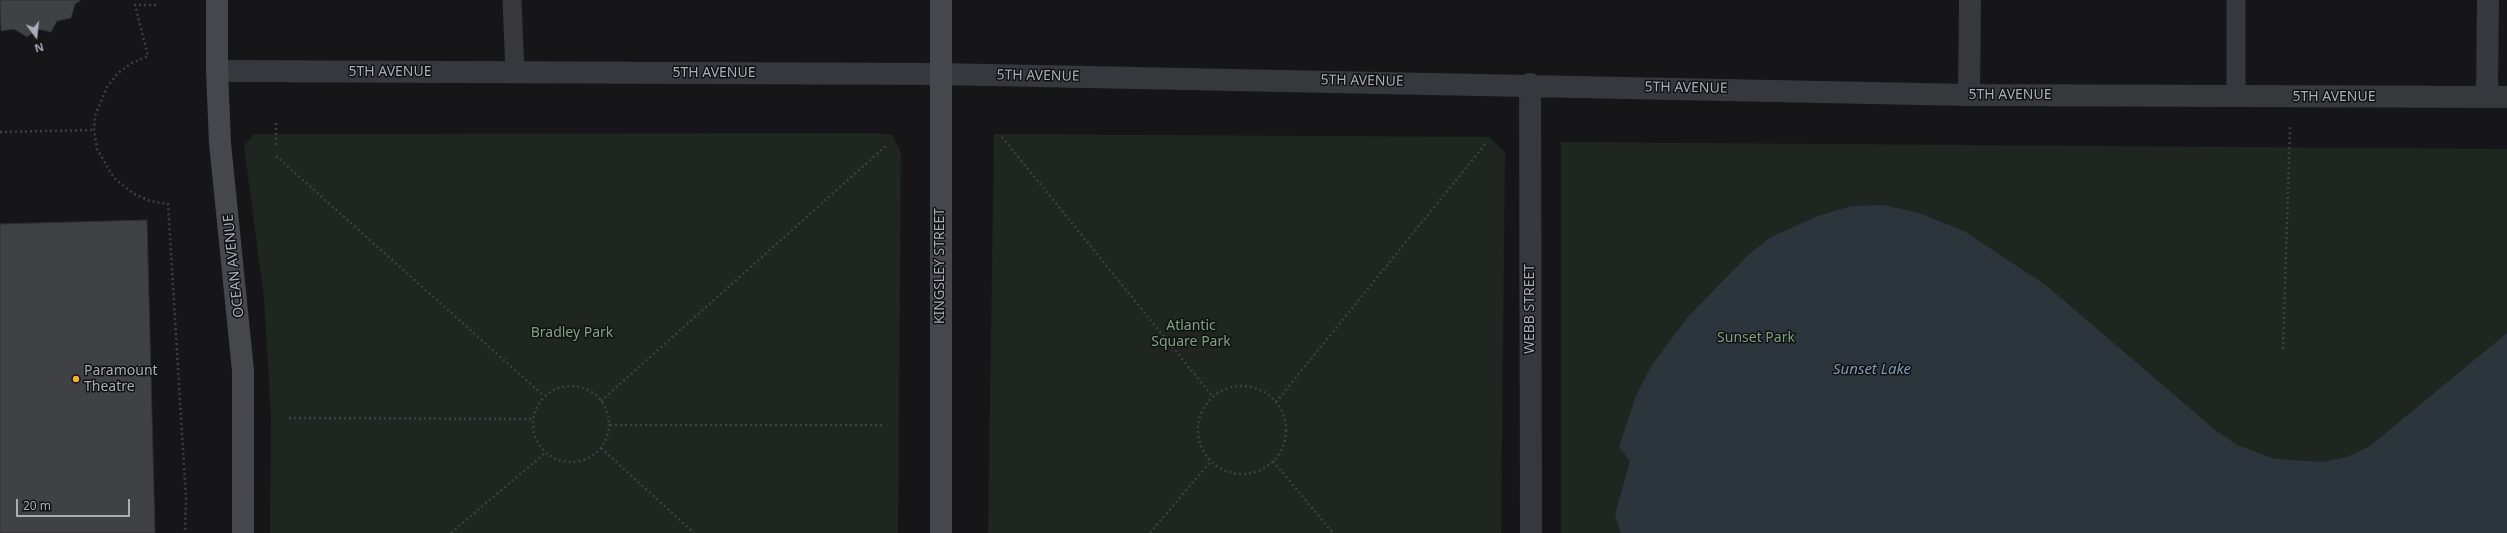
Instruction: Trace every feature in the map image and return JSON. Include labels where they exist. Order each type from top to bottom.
[{"type":"street","name":"OCEAN AVENUE","points":[[217,0],[217,71],[220,143],[234,263],[243,372],[243,533]]},
{"type":"street","name":"KINGSLEY STREET","points":[[941,0],[939,74],[941,533]]},
{"type":"street","points":[[1969,94],[1970,0]]},
{"type":"street","points":[[2488,0],[2497,97]]},
{"type":"street","name":"5TH AVENUE","points":[[217,71],[939,74],[1530,84],[1969,94],[2497,97]]},
{"type":"street","name":"WEBB STREET","points":[[1530,84],[1531,533]]},
{"type":"lane","points":[[512,0],[515,72]]},
{"type":"lane","points":[[2236,0],[2236,96]]},
{"type":"path","points":[[156,5],[135,5],[148,56],[132,63],[118,73],[107,87],[96,116],[94,130],[97,149],[114,178],[134,194],[150,201],[168,204],[186,491],[185,533]]},
{"type":"path","points":[[2283,349],[2291,97]]},
{"type":"path","points":[[276,123],[276,148]]},
{"type":"path","points":[[0,132],[94,130]]},
{"type":"path","points":[[1002,137],[1213,397]]},
{"type":"path","points":[[1276,402],[1487,142]]},
{"type":"path","points":[[601,401],[888,145]]},
{"type":"path","points":[[276,156],[544,396]]},
{"type":"path","points":[[567,386],[580,387],[592,392],[601,401],[607,412],[610,425],[601,448],[592,456],[581,461],[568,463],[546,453],[538,443],[533,431],[533,419],[537,407],[544,396],[555,389],[567,386]]},
{"type":"path","points":[[1239,386],[1252,387],[1266,393],[1276,402],[1283,414],[1286,428],[1284,443],[1267,467],[1253,473],[1238,474],[1223,470],[1211,461],[1202,449],[1198,435],[1199,421],[1204,408],[1213,397],[1225,390],[1239,386]]},
{"type":"path","points":[[289,418],[533,419]]},
{"type":"path","points":[[610,425],[884,425]]},
{"type":"path","points":[[601,448],[694,533]]},
{"type":"path","points":[[451,533],[546,453]]},
{"type":"path","points":[[1273,460],[1333,533]]},
{"type":"path","points":[[1150,533],[1211,461]]},
{"type":"green space","name":"Bradley Park","points":[[874,133],[892,135],[901,153],[898,533],[270,533],[271,417],[264,298],[244,146],[254,134]]},
{"type":"green space","name":"Atlantic Square Park","points":[[994,134],[1489,137],[1505,152],[1501,533],[988,533]]},
{"type":"green space","name":"Sunset Park","points":[[1561,142],[2507,149],[2507,533],[1561,533]]},
{"type":"water","name":"Sunset Lake","points":[[1883,205],[1919,213],[1964,231],[2047,286],[2214,429],[2237,445],[2275,459],[2322,462],[2347,457],[2370,446],[2507,333],[2507,533],[1621,533],[1615,515],[1630,461],[1619,447],[1636,396],[1652,365],[1687,318],[1748,255],[1771,237],[1818,216],[1851,206]]},
{"type":"building","points":[[0,0],[81,0],[75,4],[71,18],[57,21],[51,32],[38,29],[27,37],[14,29],[1,31]]},
{"type":"building","name":"Paramount Theatre","points":[[147,220],[155,533],[0,533],[0,224]]},
{"type":"place","name":"Paramount Theatre","points":[[76,379]]}]
